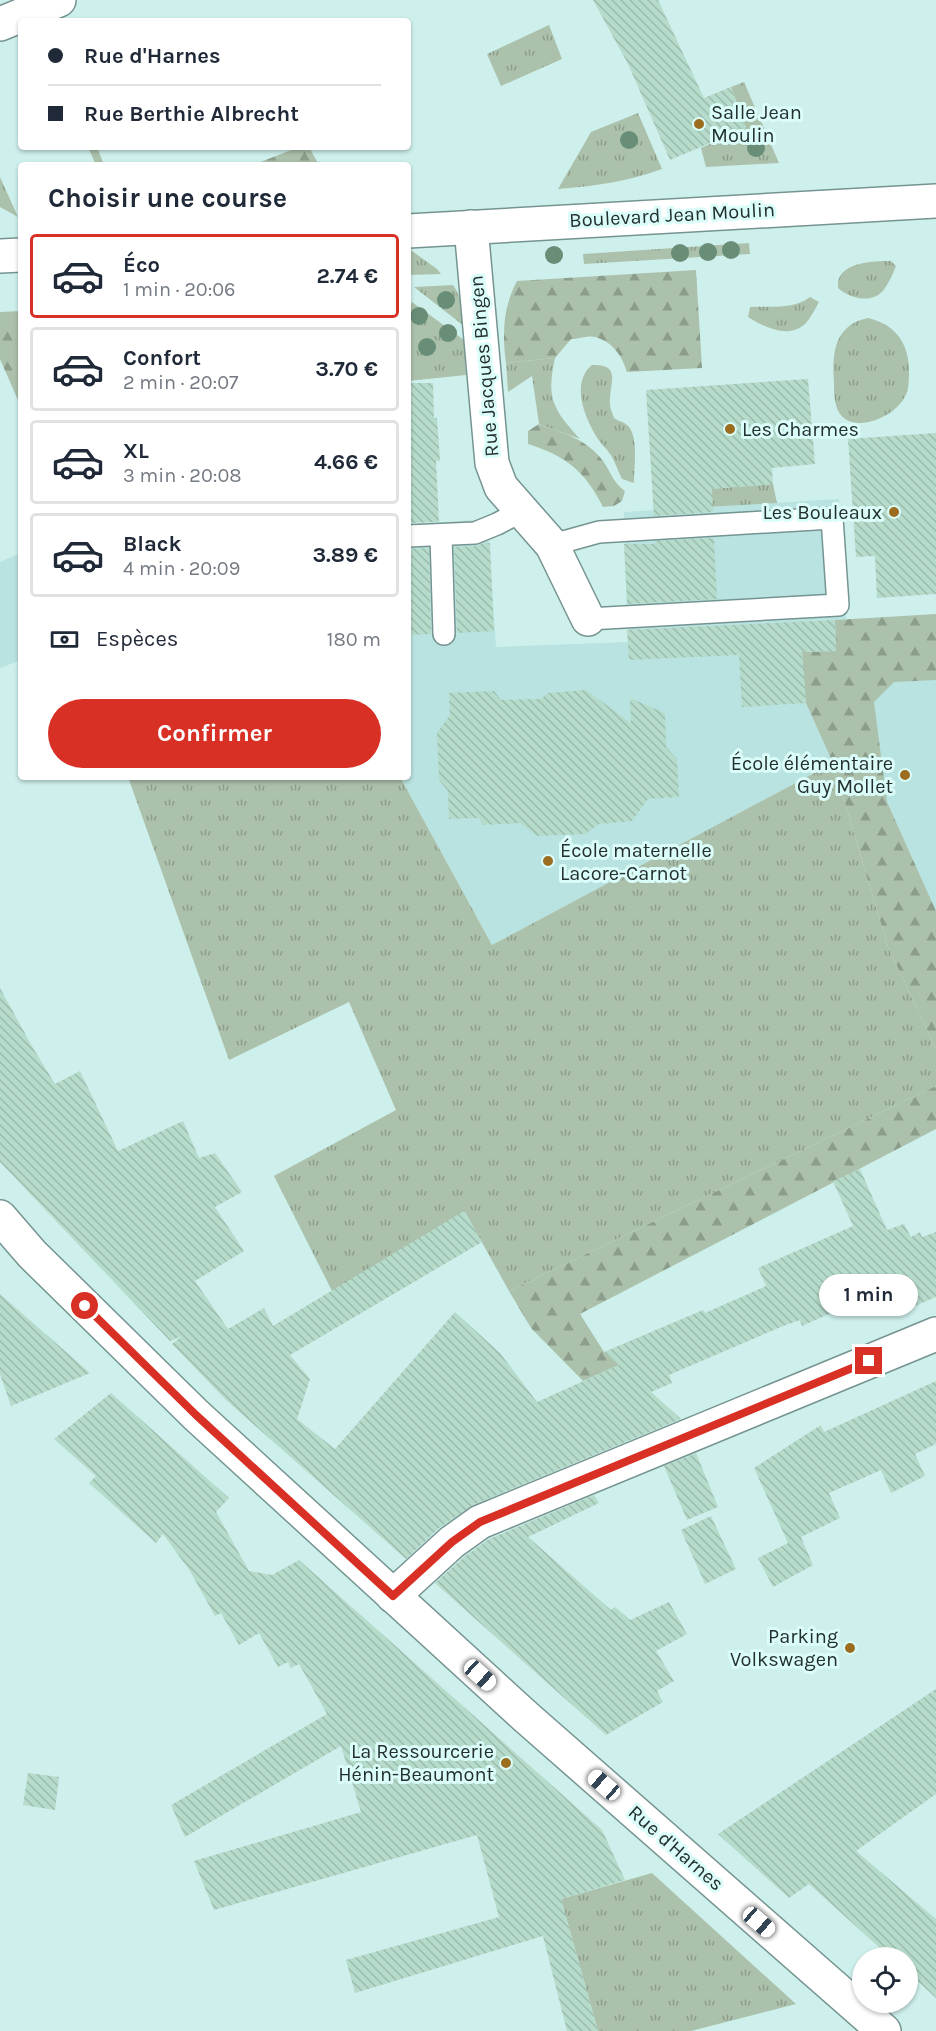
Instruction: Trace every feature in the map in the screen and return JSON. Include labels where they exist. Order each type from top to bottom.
[{"type":"street","points":[[0,24],[46,2]]},
{"type":"street","name":"Boulevard Jean Moulin","points":[[411,231],[936,201]]},
{"type":"street","name":"Rue Jacques Bingen","points":[[471,227],[492,463],[501,487],[552,545],[588,619]]},
{"type":"street","name":"Rue d'Harnes","points":[[0,1216],[16,1256],[196,1415],[526,1717],[884,2031]]},
{"type":"street","points":[[393,1596],[452,1542],[480,1522],[936,1334]]},
{"type":"lane","points":[[411,536],[475,533],[522,511]]},
{"type":"lane","points":[[552,545],[599,532],[832,519],[838,605],[588,619]]},
{"type":"lane","points":[[441,535],[444,634]]},
{"type":"shaded area","name":"École maternelle Lacore-Carnot","points":[[839,499],[848,650],[936,647],[936,911],[862,748],[492,945],[402,780],[411,780],[411,525],[487,519],[496,647],[628,642],[624,512]]},
{"type":"shaded area","points":[[18,554],[18,661],[0,668],[0,562]]},
{"type":"green space","points":[[549,25],[562,59],[501,86],[487,54]]},
{"type":"green space","points":[[744,82],[779,163],[706,167],[701,148],[746,128],[731,87]]},
{"type":"green space","points":[[638,113],[662,169],[610,183],[558,189],[591,132]]},
{"type":"green space","points":[[89,150],[98,150],[103,162],[95,162]]},
{"type":"green space","points":[[291,150],[311,150],[317,162],[261,162]]},
{"type":"green space","points":[[0,177],[18,217],[0,207]]},
{"type":"green space","points":[[749,243],[750,254],[584,264],[583,254]]},
{"type":"green space","points":[[411,250],[437,269],[441,274],[411,275]]},
{"type":"green space","points":[[891,261],[896,266],[885,288],[875,297],[855,297],[838,288],[842,273],[849,268],[866,263]]},
{"type":"green space","points":[[696,270],[702,368],[627,372],[612,346],[593,337],[571,339],[555,358],[506,363],[504,341],[506,310],[517,281]]},
{"type":"green space","points":[[453,285],[462,304],[464,326],[414,287]]},
{"type":"green space","points":[[810,297],[819,302],[806,323],[792,331],[769,328],[748,317],[750,307],[789,306]]},
{"type":"green space","points":[[412,302],[464,340],[466,375],[411,381]]},
{"type":"green space","points":[[18,311],[18,400],[0,359],[0,312]]},
{"type":"green space","points":[[868,318],[890,328],[903,343],[909,364],[908,388],[905,397],[889,413],[879,419],[857,423],[847,420],[840,414],[837,407],[834,395],[835,351],[842,334],[848,327]]},
{"type":"green space","points":[[555,358],[551,384],[554,403],[563,419],[580,439],[539,424],[532,376],[508,392],[506,363]]},
{"type":"green space","points":[[592,365],[607,367],[612,374],[610,402],[614,418],[627,425],[633,436],[634,483],[622,479],[612,457],[588,422],[581,391],[585,373]]},
{"type":"green space","points":[[539,424],[582,442],[597,453],[615,481],[625,491],[622,501],[614,506],[603,507],[589,484],[573,466],[553,454],[528,444],[528,431]]},
{"type":"green space","points":[[773,484],[777,503],[654,510],[653,493]]},
{"type":"green space","points":[[936,614],[936,680],[894,682],[874,702],[887,802],[936,911],[936,1049],[888,947],[833,763],[806,703],[802,652],[836,651],[835,620]]},
{"type":"green space","points":[[833,763],[888,947],[936,1049],[936,1086],[509,1291],[465,1212],[332,1291],[274,1176],[396,1110],[349,1002],[229,1060],[129,780],[402,780],[492,945]]},
{"type":"green space","points":[[936,1086],[936,1129],[580,1314],[604,1352],[619,1365],[583,1381],[531,1328],[509,1291]]},
{"type":"green space","points":[[652,1873],[796,2004],[691,2031],[598,2031],[561,1899]]},
{"type":"building","points":[[593,0],[658,0],[704,98],[731,87],[746,128],[670,160],[628,64]]},
{"type":"building","name":"Les Charmes","points":[[808,379],[815,464],[772,468],[773,484],[712,489],[713,512],[654,516],[646,390]]},
{"type":"building","points":[[411,383],[433,383],[434,418],[437,418],[440,461],[436,461],[439,522],[411,523]]},
{"type":"building","name":"Les Bouleaux","points":[[936,433],[936,594],[877,598],[875,556],[856,557],[848,439]]},
{"type":"building","points":[[714,538],[717,599],[627,604],[624,544],[654,544],[656,541]]},
{"type":"building","points":[[490,543],[494,631],[457,633],[454,547],[476,546]]},
{"type":"building","points":[[429,548],[431,634],[411,635],[411,549]]},
{"type":"building","points":[[835,620],[836,651],[802,652],[806,703],[742,707],[739,655],[629,660],[627,630]]},
{"type":"building","points":[[586,690],[631,723],[630,698],[665,713],[666,747],[677,759],[679,797],[648,799],[632,821],[599,824],[585,834],[537,836],[520,823],[483,825],[479,818],[449,819],[448,791],[439,780],[437,733],[450,715],[449,693],[494,691],[501,700],[541,699],[548,693]]},
{"type":"building","points":[[0,988],[55,1084],[80,1071],[118,1151],[183,1121],[199,1158],[215,1153],[242,1192],[215,1207],[244,1251],[195,1281],[228,1329],[264,1308],[273,1326],[464,1211],[482,1242],[290,1355],[310,1379],[297,1419],[335,1449],[455,1312],[500,1353],[537,1402],[619,1365],[604,1352],[703,1310],[705,1313],[766,1286],[758,1268],[853,1226],[833,1181],[860,1169],[887,1230],[904,1224],[911,1237],[920,1232],[922,1237],[936,1232],[936,1297],[891,1316],[881,1291],[802,1326],[800,1320],[783,1326],[669,1375],[672,1383],[651,1392],[681,1419],[473,1505],[439,1528],[406,1559],[226,1400],[172,1344],[182,1336],[170,1341],[0,1162]]},
{"type":"building","points":[[0,1294],[90,1373],[11,1406],[0,1374]]},
{"type":"building","points":[[936,1381],[936,1444],[915,1454],[925,1476],[891,1493],[881,1470],[829,1493],[840,1518],[801,1537],[813,1565],[773,1587],[758,1558],[788,1543],[754,1468],[821,1425],[824,1432]]},
{"type":"building","points":[[111,1393],[229,1498],[216,1512],[249,1571],[272,1575],[299,1560],[602,1830],[625,1880],[561,1899],[598,2031],[567,2031],[543,1936],[355,1993],[346,1960],[499,1917],[477,1835],[214,1910],[194,1861],[361,1812],[341,1746],[185,1837],[171,1805],[327,1714],[299,1664],[291,1668],[288,1662],[278,1667],[259,1633],[239,1645],[221,1613],[215,1616],[190,1571],[163,1534],[156,1543],[89,1483],[96,1476],[54,1439]]},
{"type":"building","points":[[696,1453],[718,1507],[687,1520],[664,1466]]},
{"type":"building","points":[[594,1495],[599,1503],[528,1537],[611,1610],[615,1607],[630,1620],[669,1602],[687,1634],[656,1651],[674,1681],[657,1691],[663,1702],[606,1735],[435,1583],[464,1557],[489,1539]]},
{"type":"building","points":[[711,1516],[736,1569],[705,1584],[681,1530]]},
{"type":"building","points":[[936,1689],[936,1794],[856,1851],[936,1919],[936,1998],[918,1981],[918,1947],[879,1947],[809,1884],[789,1898],[718,1834]]},
{"type":"building","points":[[28,1773],[59,1777],[55,1810],[23,1805]]},
{"type":"place","name":"Salle Jean Moulin","points":[[699,124]]},
{"type":"place","name":"Les Charmes","points":[[730,429]]},
{"type":"place","name":"Les Bouleaux","points":[[894,512]]},
{"type":"place","name":"École élémentaire Guy Mollet","points":[[905,775]]},
{"type":"place","name":"École maternelle Lacore-Carnot","points":[[548,861]]},
{"type":"place","name":"Parking Volkswagen","points":[[850,1648]]},
{"type":"place","name":"La Ressourcerie Hénin-Beaumont","points":[[506,1763]]},
{"type":"route","points":[[85,1306],[196,1415],[393,1596],[452,1542],[480,1522],[869,1361]]}]
